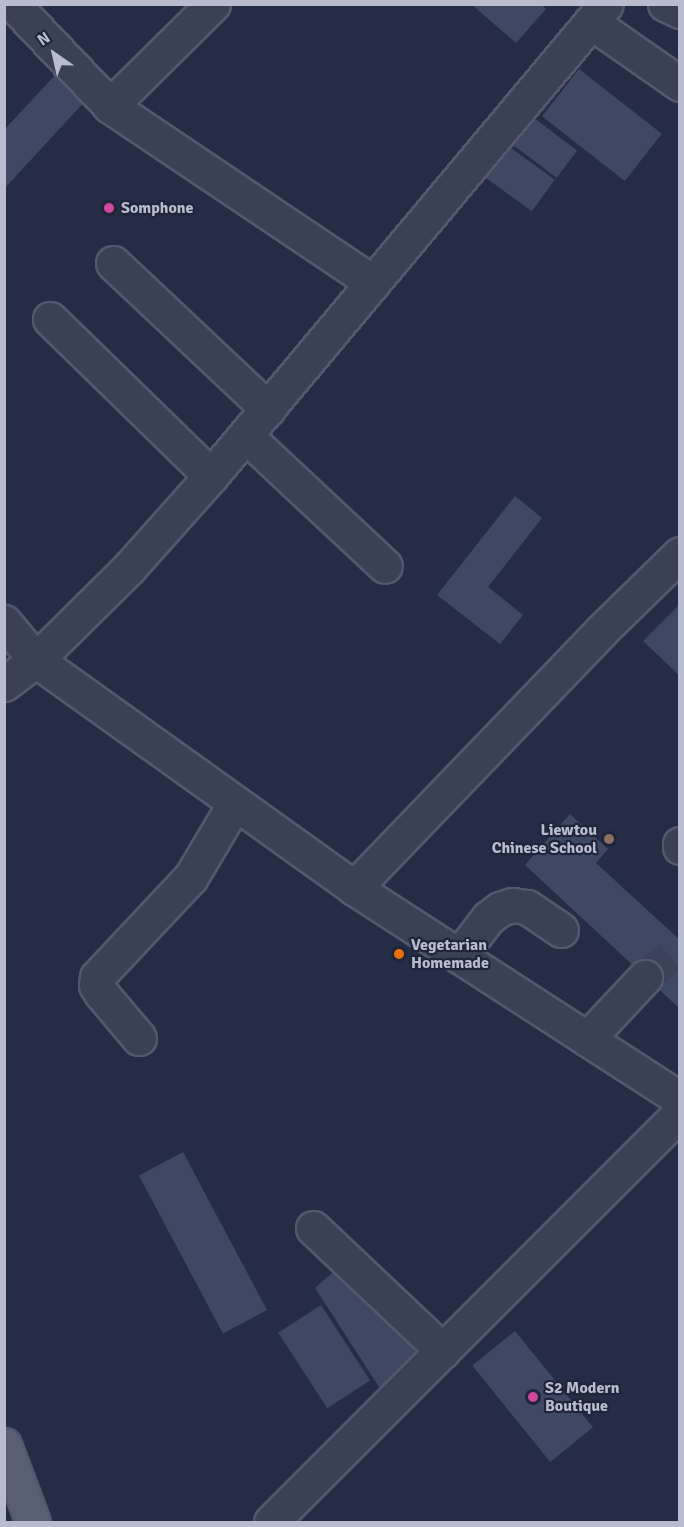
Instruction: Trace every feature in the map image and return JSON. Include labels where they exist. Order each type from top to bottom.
[{"type":"main road","points":[[4,1445],[33,1522]]},
{"type":"street","points":[[13,4],[110,106],[373,283]]},
{"type":"street","points":[[110,106],[213,4]]},
{"type":"street","points":[[665,4],[680,11]]},
{"type":"street","points":[[4,684],[36,660],[129,568],[211,476],[598,13],[680,84]]},
{"type":"street","points":[[113,263],[268,409]]},
{"type":"street","points":[[50,319],[211,476]]},
{"type":"street","points":[[246,436],[385,566]]},
{"type":"street","points":[[354,888],[601,631],[680,554]]},
{"type":"street","points":[[4,622],[36,660],[354,888],[680,1099]]},
{"type":"street","points":[[139,1038],[102,993],[96,984],[97,977],[191,877],[235,803]]},
{"type":"street","points":[[459,956],[488,918],[500,909],[512,905],[527,907],[561,930]]},
{"type":"street","points":[[587,1039],[645,977]]},
{"type":"street","points":[[271,1522],[680,1113]]},
{"type":"street","points":[[313,1228],[443,1351]]},
{"type":"building","points":[[471,4],[541,4],[546,9],[516,43]]},
{"type":"building","points":[[579,69],[662,134],[625,181],[542,116]]},
{"type":"building","points":[[58,72],[87,99],[4,189],[4,130]]},
{"type":"building","points":[[530,115],[577,151],[557,178],[510,142]]},
{"type":"building","points":[[507,145],[555,180],[532,211],[484,177]]},
{"type":"building","points":[[515,496],[542,518],[488,587],[523,615],[500,644],[437,595]]},
{"type":"building","points":[[680,604],[680,676],[643,641]]},
{"type":"building","points":[[570,814],[608,849],[596,863],[680,940],[680,1009],[525,865]]},
{"type":"building","points":[[183,1152],[267,1310],[223,1334],[139,1175]]},
{"type":"building","points":[[342,1264],[418,1355],[381,1390],[315,1288]]},
{"type":"building","points":[[321,1305],[370,1380],[327,1408],[278,1333]]},
{"type":"building","name":"S2 Modern Boutique","points":[[515,1331],[593,1427],[550,1462],[472,1366]]},
{"type":"tunnel","points":[[645,977],[680,949]]},
{"type":"place","name":"Somphone","points":[[109,208]]},
{"type":"place","name":"Liewtou Chinese School","points":[[609,839]]},
{"type":"place","name":"Vegetarian Homemade","points":[[399,954]]},
{"type":"place","name":"S2 Modern Boutique","points":[[533,1397]]}]
